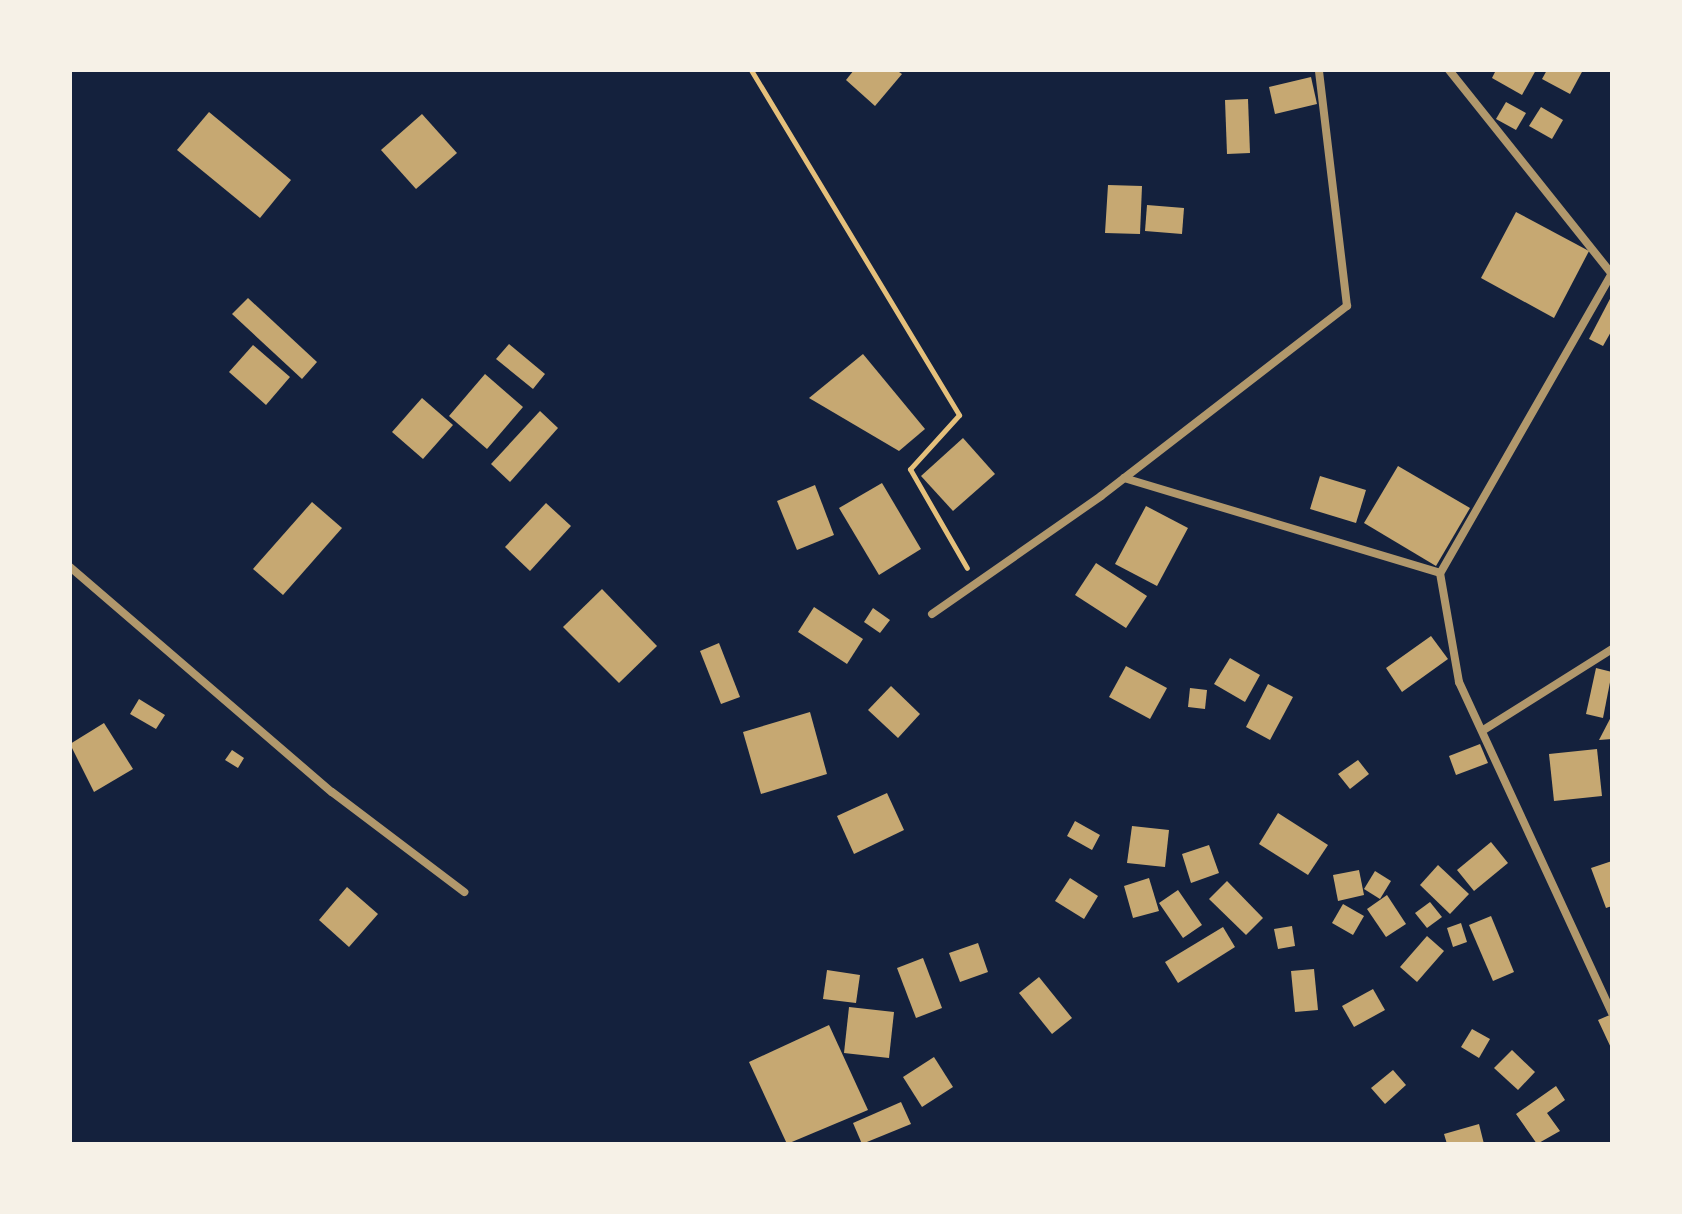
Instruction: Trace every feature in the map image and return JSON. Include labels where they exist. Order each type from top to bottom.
[{"type":"street","points":[[932,614],[1124,478],[1347,306],[1319,70]]},
{"type":"street","points":[[1449,70],[1612,274],[1440,573],[1459,682],[1485,729],[1612,1013]]},
{"type":"street","points":[[1124,478],[1440,573]]},
{"type":"street","points":[[70,567],[332,792],[464,892]]},
{"type":"street","points":[[1485,729],[1612,649]]},
{"type":"path","points":[[751,70],[959,415],[910,469],[975,583]]},
{"type":"building","points":[[854,70],[896,70],[902,74],[875,106],[846,80]]},
{"type":"building","points":[[1496,70],[1536,70],[1522,95],[1492,78]]},
{"type":"building","points":[[1547,70],[1583,70],[1570,94],[1542,79]]},
{"type":"building","points":[[1311,77],[1317,104],[1275,114],[1269,87]]},
{"type":"building","points":[[1248,99],[1250,153],[1227,154],[1225,100]]},
{"type":"building","points":[[1506,102],[1526,113],[1516,130],[1496,119]]},
{"type":"building","points":[[1541,107],[1563,120],[1552,139],[1529,126]]},
{"type":"building","points":[[209,112],[291,180],[260,218],[177,150]]},
{"type":"building","points":[[422,114],[457,153],[416,189],[381,150]]},
{"type":"building","points":[[1108,185],[1142,186],[1140,234],[1105,233]]},
{"type":"building","points":[[1147,205],[1184,208],[1182,234],[1145,231]]},
{"type":"building","points":[[1516,212],[1589,251],[1554,318],[1481,278]]},
{"type":"building","points":[[1612,295],[1612,330],[1603,346],[1589,339]]},
{"type":"building","points":[[248,298],[317,362],[302,379],[232,314]]},
{"type":"building","points":[[509,344],[545,374],[533,389],[496,359]]},
{"type":"building","points":[[253,345],[290,377],[266,405],[229,372]]},
{"type":"building","points":[[863,354],[925,429],[899,451],[809,398]]},
{"type":"building","points":[[485,374],[523,407],[487,449],[449,416]]},
{"type":"building","points":[[422,398],[453,425],[423,459],[392,432]]},
{"type":"building","points":[[540,411],[558,428],[510,482],[491,464]]},
{"type":"building","points":[[963,438],[995,474],[953,511],[921,476]]},
{"type":"building","points":[[1398,466],[1470,508],[1436,566],[1364,523]]},
{"type":"building","points":[[1320,476],[1366,490],[1356,523],[1310,509]]},
{"type":"building","points":[[882,483],[921,549],[879,575],[839,508]]},
{"type":"building","points":[[815,485],[834,535],[797,550],[777,501]]},
{"type":"building","points":[[312,502],[342,528],[283,595],[253,569]]},
{"type":"building","points":[[546,503],[571,526],[530,571],[505,547]]},
{"type":"building","points":[[1146,506],[1188,528],[1157,586],[1115,564]]},
{"type":"building","points":[[1096,563],[1147,596],[1126,628],[1075,595]]},
{"type":"building","points":[[602,589],[657,646],[619,683],[563,627]]},
{"type":"building","points":[[814,607],[863,639],[847,664],[798,632]]},
{"type":"building","points":[[873,608],[890,620],[880,633],[864,622]]},
{"type":"building","points":[[1431,636],[1448,659],[1402,692],[1386,668]]},
{"type":"building","points":[[719,643],[740,697],[721,704],[700,651]]},
{"type":"building","points":[[1230,658],[1260,675],[1245,702],[1214,684]]},
{"type":"building","points":[[1126,666],[1167,688],[1150,719],[1109,697]]},
{"type":"building","points":[[1596,668],[1612,672],[1603,718],[1586,714]]},
{"type":"building","points":[[1268,684],[1293,697],[1270,740],[1246,727]]},
{"type":"building","points":[[891,686],[920,714],[898,738],[868,710]]},
{"type":"building","points":[[1190,688],[1207,690],[1205,709],[1188,707]]},
{"type":"building","points":[[139,699],[165,715],[156,729],[130,714]]},
{"type":"building","points":[[810,712],[827,774],[761,794],[743,732]]},
{"type":"building","points":[[1612,715],[1612,739],[1599,740]]},
{"type":"building","points":[[104,723],[133,769],[94,792],[70,744]]},
{"type":"building","points":[[1480,744],[1488,763],[1456,775],[1449,756]]},
{"type":"building","points":[[1597,749],[1602,796],[1554,801],[1549,754]]},
{"type":"building","points":[[232,750],[244,758],[238,768],[225,760]]},
{"type":"building","points":[[1358,760],[1369,774],[1350,789],[1338,774]]},
{"type":"building","points":[[887,793],[904,830],[854,854],[837,816]]},
{"type":"building","points":[[1278,813],[1328,845],[1308,875],[1259,844]]},
{"type":"building","points":[[1075,821],[1100,835],[1092,850],[1067,836]]},
{"type":"building","points":[[1132,826],[1169,830],[1165,867],[1127,863]]},
{"type":"building","points":[[1491,842],[1508,863],[1474,891],[1457,870]]},
{"type":"building","points":[[1209,845],[1219,873],[1191,883],[1182,854]]},
{"type":"building","points":[[1612,861],[1612,906],[1606,908],[1591,868]]},
{"type":"building","points":[[1438,865],[1469,894],[1450,914],[1420,885]]},
{"type":"building","points":[[1359,870],[1364,895],[1338,901],[1333,875]]},
{"type":"building","points":[[1375,871],[1391,881],[1380,899],[1364,889]]},
{"type":"building","points":[[1070,878],[1098,896],[1084,919],[1055,901]]},
{"type":"building","points":[[1149,878],[1159,911],[1133,918],[1124,886]]},
{"type":"building","points":[[1227,881],[1263,918],[1246,935],[1209,899]]},
{"type":"building","points":[[347,887],[378,914],[349,947],[319,920]]},
{"type":"building","points":[[1178,890],[1202,925],[1183,938],[1159,903]]},
{"type":"building","points":[[1387,895],[1406,924],[1386,937],[1367,909]]},
{"type":"building","points":[[1430,902],[1442,917],[1427,928],[1415,913]]},
{"type":"building","points":[[1343,904],[1364,916],[1353,935],[1332,923]]},
{"type":"building","points":[[1491,916],[1514,972],[1493,981],[1469,925]]},
{"type":"building","points":[[1461,923],[1467,942],[1453,947],[1447,928]]},
{"type":"building","points":[[1292,926],[1295,946],[1278,949],[1274,929]]},
{"type":"building","points":[[1223,927],[1235,947],[1178,983],[1165,962]]},
{"type":"building","points":[[1427,936],[1444,951],[1417,982],[1400,967]]},
{"type":"building","points":[[978,943],[988,972],[960,982],[949,953]]},
{"type":"building","points":[[923,958],[942,1008],[916,1018],[897,968]]},
{"type":"building","points":[[1314,969],[1318,1010],[1295,1012],[1291,971]]},
{"type":"building","points":[[827,970],[860,975],[856,1003],[823,999]]},
{"type":"building","points":[[1039,977],[1072,1018],[1052,1034],[1019,993]]},
{"type":"building","points":[[1373,989],[1385,1010],[1354,1027],[1342,1006]]},
{"type":"building","points":[[849,1007],[894,1012],[889,1058],[844,1053]]},
{"type":"building","points":[[1612,1014],[1612,1050],[1598,1020]]},
{"type":"building","points":[[829,1025],[868,1110],[787,1144],[749,1062]]},
{"type":"building","points":[[1472,1029],[1490,1039],[1479,1058],[1461,1047]]},
{"type":"building","points":[[1512,1050],[1535,1072],[1518,1090],[1494,1068]]},
{"type":"building","points":[[934,1057],[953,1087],[922,1107],[903,1077]]},
{"type":"building","points":[[1393,1070],[1406,1085],[1385,1104],[1371,1088]]},
{"type":"building","points":[[1556,1086],[1565,1100],[1547,1113],[1560,1131],[1537,1144],[1516,1114]]},
{"type":"building","points":[[901,1102],[911,1124],[862,1144],[853,1123]]},
{"type":"building","points":[[1479,1124],[1484,1144],[1447,1144],[1444,1134]]}]
